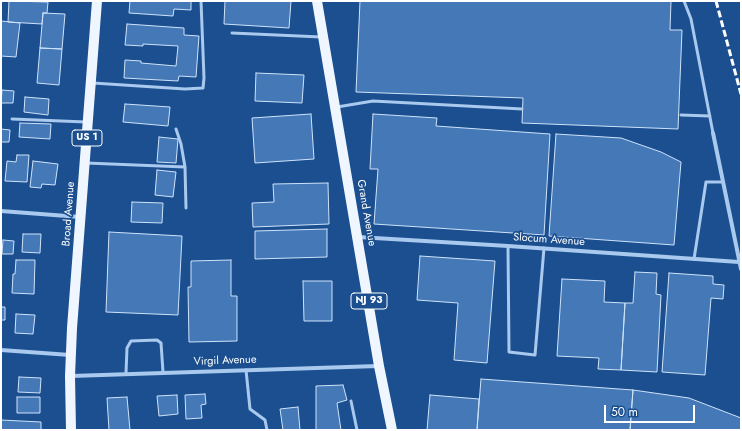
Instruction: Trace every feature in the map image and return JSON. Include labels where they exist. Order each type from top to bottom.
[{"type":"main road","name":"Broad Avenue","points":[[71,430],[71,356],[97,1]]},
{"type":"main road","name":"Grand Avenue","points":[[317,1],[358,237],[389,430]]},
{"type":"street","points":[[713,133],[741,269]]},
{"type":"street","points":[[1,211],[81,217]]},
{"type":"street","name":"Slocum Avenue","points":[[358,237],[544,248],[739,262]]},
{"type":"street","points":[[1,350],[71,356]]},
{"type":"street","name":"Virgil Avenue","points":[[70,376],[379,366]]},
{"type":"lane","points":[[91,83],[185,89],[203,88],[204,78],[201,1]]},
{"type":"lane","points":[[684,1],[691,19],[713,133]]},
{"type":"lane","points":[[232,33],[323,37]]},
{"type":"lane","points":[[335,107],[373,101],[522,109]]},
{"type":"lane","points":[[681,115],[710,116]]},
{"type":"lane","points":[[12,119],[88,122]]},
{"type":"lane","points":[[176,129],[181,144],[185,167],[186,208]]},
{"type":"lane","points":[[85,163],[185,167]]},
{"type":"lane","points":[[694,259],[706,182],[723,182]]},
{"type":"lane","points":[[508,246],[508,352],[535,355],[544,248]]},
{"type":"lane","points":[[126,373],[127,348],[130,341],[157,340],[161,343],[163,372]]},
{"type":"lane","points":[[246,370],[250,409],[265,420],[267,430]]},
{"type":"lane","points":[[351,401],[357,430]]},
{"type":"building","points":[[9,1],[48,2],[47,13],[43,13],[42,24],[8,22]]},
{"type":"building","points":[[130,1],[191,1],[191,10],[174,9],[173,16],[129,13]]},
{"type":"building","points":[[225,1],[291,1],[289,28],[224,24]]},
{"type":"building","points":[[360,1],[671,1],[670,30],[682,30],[678,129],[522,123],[523,98],[356,92]]},
{"type":"building","points":[[43,13],[65,14],[62,49],[40,48]]},
{"type":"building","points":[[1,21],[20,23],[16,57],[1,56]]},
{"type":"building","points":[[127,24],[184,28],[184,35],[199,36],[196,77],[179,76],[178,81],[124,78],[125,60],[176,66],[178,46],[143,44],[143,46],[125,45]]},
{"type":"building","points":[[40,48],[62,49],[59,85],[37,83]]},
{"type":"building","points":[[256,73],[304,75],[302,103],[255,101]]},
{"type":"building","points":[[2,90],[14,91],[13,103],[1,103]]},
{"type":"building","points":[[25,97],[49,99],[48,115],[24,112]]},
{"type":"building","points":[[125,104],[170,107],[168,126],[123,122]]},
{"type":"building","points":[[311,114],[314,159],[255,163],[252,118]]},
{"type":"building","points":[[373,114],[437,118],[436,126],[550,134],[544,235],[374,224],[378,169],[370,169]]},
{"type":"building","points":[[20,123],[51,124],[50,139],[19,137]]},
{"type":"building","points":[[1,129],[10,130],[9,142],[1,142]]},
{"type":"building","points":[[556,134],[621,138],[661,152],[681,162],[674,245],[549,236]]},
{"type":"building","points":[[159,137],[178,139],[176,163],[157,162]]},
{"type":"building","points":[[17,155],[29,155],[27,182],[5,181],[7,161],[16,162]]},
{"type":"building","points":[[33,161],[58,164],[55,185],[42,184],[41,188],[30,187]]},
{"type":"building","points":[[157,170],[176,172],[173,197],[155,195]]},
{"type":"building","points":[[328,183],[329,224],[253,227],[252,203],[274,202],[273,184]]},
{"type":"building","points":[[132,202],[163,203],[162,223],[131,222]]},
{"type":"building","points":[[327,229],[327,257],[255,259],[255,231]]},
{"type":"building","points":[[109,232],[182,236],[178,315],[106,312]]},
{"type":"building","points":[[23,234],[41,234],[40,253],[22,252]]},
{"type":"building","points":[[3,240],[14,241],[13,254],[2,254]]},
{"type":"building","points":[[420,256],[495,261],[487,363],[454,360],[458,303],[417,300]]},
{"type":"building","points":[[16,260],[35,260],[34,294],[12,293],[13,274],[15,274]]},
{"type":"building","points":[[231,260],[231,296],[237,296],[237,341],[189,342],[188,287],[191,287],[191,261]]},
{"type":"building","points":[[635,272],[657,273],[656,294],[661,295],[657,372],[621,370],[625,303],[633,303]]},
{"type":"building","points":[[669,273],[713,276],[713,284],[724,285],[723,299],[711,298],[705,375],[662,372]]},
{"type":"building","points":[[562,279],[605,281],[604,302],[625,303],[621,370],[598,369],[599,358],[557,356]]},
{"type":"building","points":[[303,281],[332,281],[332,321],[304,321]]},
{"type":"building","points":[[1,307],[5,307],[5,320],[1,320]]},
{"type":"building","points":[[16,314],[35,315],[33,334],[15,333]]},
{"type":"building","points":[[19,377],[41,378],[40,393],[18,392]]},
{"type":"building","points":[[481,379],[633,390],[630,430],[477,430]]},
{"type":"building","points":[[343,385],[347,400],[337,403],[341,430],[316,430],[316,386]]},
{"type":"building","points":[[633,390],[689,398],[741,418],[741,430],[630,430]]},
{"type":"building","points":[[205,394],[206,404],[201,405],[202,418],[186,419],[185,395]]},
{"type":"building","points":[[177,395],[178,414],[159,416],[157,396]]},
{"type":"building","points":[[430,395],[479,399],[477,430],[427,430]]},
{"type":"building","points":[[17,397],[40,397],[40,413],[17,413]]},
{"type":"building","points":[[127,397],[130,430],[109,430],[107,398]]},
{"type":"building","points":[[298,407],[300,430],[283,430],[280,409]]},
{"type":"building","points":[[1,420],[41,422],[41,430],[1,430]]},
{"type":"railway","points":[[716,1],[741,94]]}]
